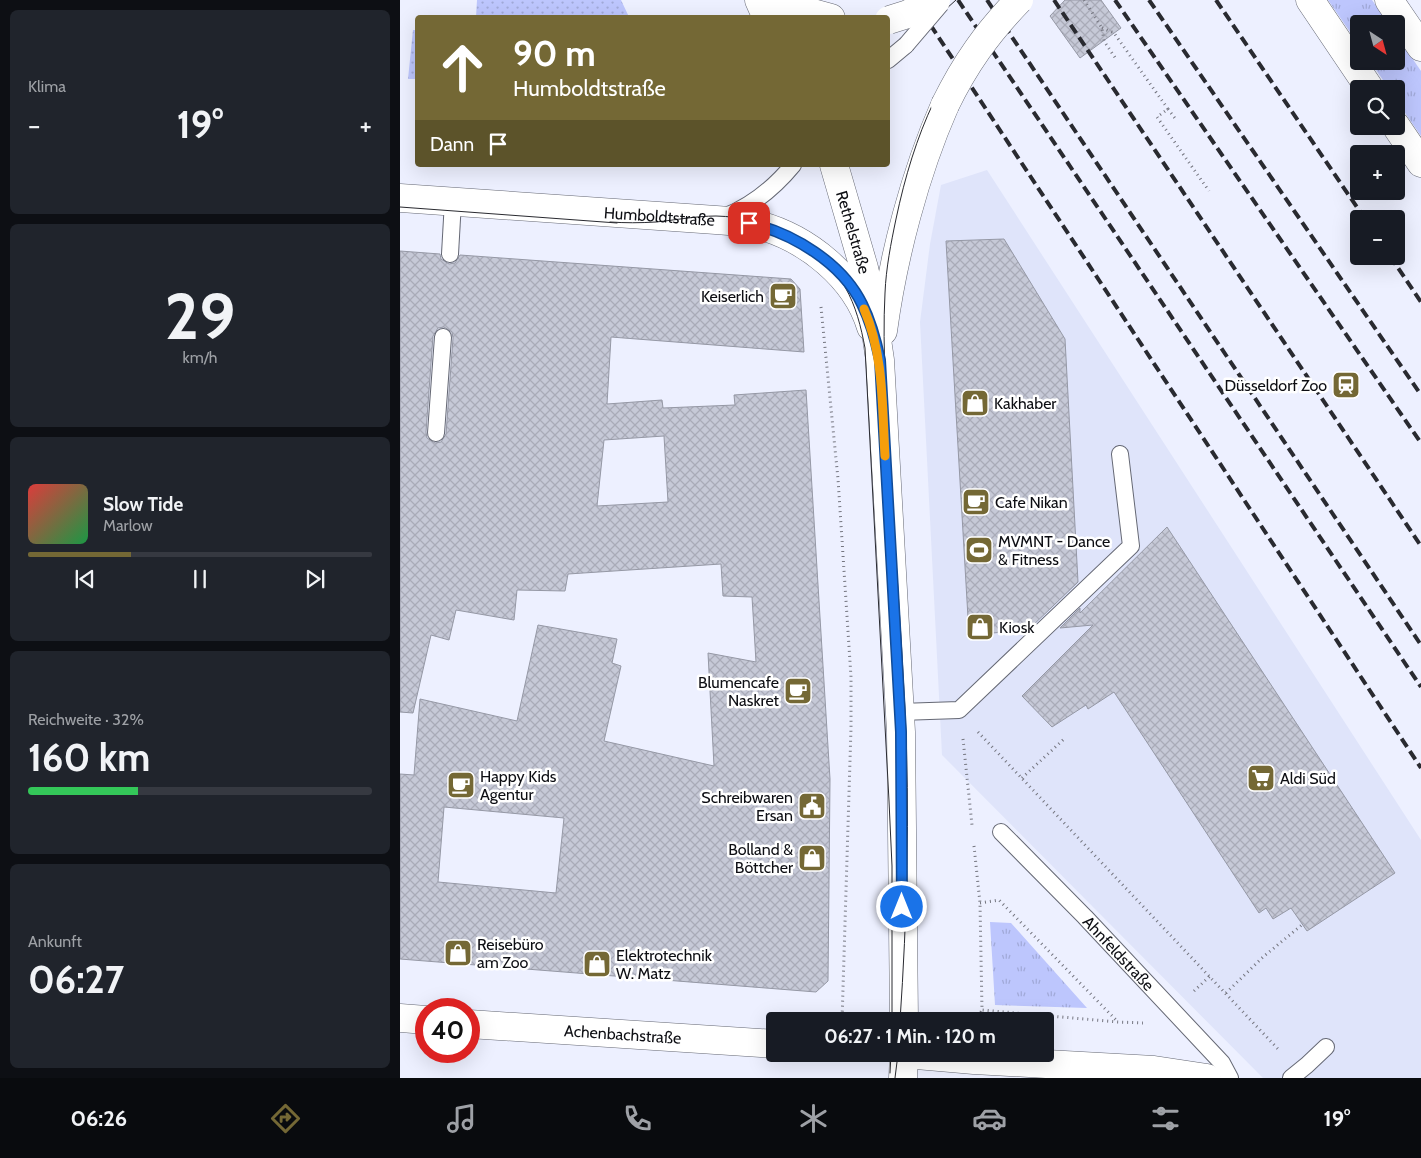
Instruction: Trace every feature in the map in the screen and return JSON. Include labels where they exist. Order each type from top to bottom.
[{"type":"street","points":[[759,0],[766,15]]},
{"type":"street","points":[[780,0],[798,9],[820,15]]},
{"type":"street","points":[[890,20],[908,14],[936,0]]},
{"type":"street","name":"Rethelstraße","points":[[880,360],[890,288],[907,215],[934,128],[963,68],[1002,17],[1019,0]]},
{"type":"street","points":[[1310,0],[1364,80]]},
{"type":"street","points":[[1389,0],[1421,47]]},
{"type":"street","points":[[1402,135],[1421,163]]},
{"type":"street","name":"Rethelstraße","points":[[835,167],[864,268],[871,298],[880,360],[900,712],[904,1012]]},
{"type":"street","name":"Humboldtstraße","points":[[400,198],[716,220],[749,223],[773,230],[799,243],[826,262],[846,281],[862,303],[871,326],[880,360]]},
{"type":"street","points":[[400,1018],[415,1019]]},
{"type":"street","name":"Achenbachstraße","points":[[480,1025],[766,1043]]},
{"type":"street","points":[[903,1078],[904,1062]]},
{"type":"street","points":[[1010,1062],[1154,1070],[1207,1078]]},
{"type":"lane","points":[[890,58],[906,45],[944,0]]},
{"type":"lane","points":[[716,220],[740,210],[758,199],[777,184],[791,167]]},
{"type":"lane","points":[[450,254],[453,202]]},
{"type":"lane","points":[[436,433],[443,337]]},
{"type":"lane","points":[[900,712],[959,710],[1131,546],[1120,454]]},
{"type":"lane","name":"Ahnfeldstraße","points":[[1001,832],[1085,917],[1222,1063],[1230,1078]]},
{"type":"lane","points":[[1294,1075],[1326,1047]]},
{"type":"path","points":[[1084,0],[1102,28],[1104,41],[1116,59]]},
{"type":"path","points":[[1102,28],[1114,33],[1177,121]]},
{"type":"path","points":[[1168,109],[1157,117],[1209,191]]},
{"type":"path","points":[[821,305],[838,479],[851,677],[851,738],[842,1012]]},
{"type":"path","points":[[959,710],[1226,993],[1294,1075]]},
{"type":"path","points":[[959,710],[973,829]]},
{"type":"path","points":[[1022,778],[1064,740]]},
{"type":"path","points":[[974,838],[980,903],[982,1010],[1118,1022],[1159,1023],[1210,976]]},
{"type":"path","points":[[980,903],[999,900],[1118,1022]]},
{"type":"path","points":[[1226,993],[1263,957],[1303,924]]},
{"type":"shaded area","points":[[987,170],[1421,840],[1421,1078],[1263,1078],[942,755],[920,322],[930,244],[941,185]]},
{"type":"green space","points":[[477,0],[621,0],[628,15],[476,15]]},
{"type":"green space","points":[[1328,0],[1372,0],[1383,15],[1350,15],[1350,32]]},
{"type":"green space","points":[[413,30],[415,30],[415,79],[408,79]]},
{"type":"green space","points":[[1405,48],[1421,71],[1421,136],[1405,113],[1405,80],[1383,80],[1376,70],[1405,70]]},
{"type":"green space","points":[[990,922],[1011,923],[1087,1008],[995,1005]]},
{"type":"building","points":[[1065,0],[1101,0],[1121,28],[1080,58],[1050,16]]},
{"type":"building","points":[[1004,239],[1065,339],[1078,582],[1028,630],[969,635],[946,241]]},
{"type":"building","points":[[400,251],[440,254],[441,259],[449,264],[455,263],[460,255],[791,279],[800,289],[804,352],[611,337],[607,404],[662,400],[663,408],[735,405],[734,395],[806,390],[830,779],[828,981],[816,992],[400,959],[400,774],[414,775],[420,699],[517,721],[538,625],[617,639],[612,663],[621,666],[604,741],[714,766],[708,653],[756,662],[752,597],[723,596],[721,564],[568,574],[565,591],[517,590],[514,620],[456,610],[449,640],[431,635],[413,713],[400,712]],"holes":[[[444,327],[452,332],[453,338],[446,434],[441,442],[435,443],[427,438],[426,432],[433,336],[438,328]],[[664,436],[668,502],[597,506],[604,440]],[[444,807],[564,818],[556,893],[438,882]]]},
{"type":"building","points":[[1167,527],[1395,873],[1307,931],[1291,908],[1273,919],[1266,908],[1259,913],[1114,692],[1088,709],[1086,705],[1052,727],[1022,696],[1093,625],[1060,628],[1080,608],[1080,613]]},
{"type":"tram line","points":[[906,45],[956,0]]},
{"type":"tram line","points":[[900,1012],[906,904],[907,749],[885,380],[884,315],[886,274],[903,188],[922,129],[948,75],[964,49],[1004,0]]},
{"type":"tram line","points":[[400,207],[617,223]]},
{"type":"tram line","points":[[610,222],[656,222],[716,216],[754,221],[772,227],[790,235],[821,257],[845,287],[855,309],[865,348],[889,801],[892,866],[892,1012]]},
{"type":"tram line","points":[[890,1073],[891,1062]]},
{"type":"tram line","points":[[895,1078],[897,1062]]},
{"type":"railway","points":[[914,0],[1421,768]]},
{"type":"railway","points":[[958,0],[1421,687]]},
{"type":"railway","points":[[987,0],[1421,645]]},
{"type":"railway","points":[[1054,0],[1421,546]]},
{"type":"railway","points":[[1115,0],[1421,443]]},
{"type":"railway","points":[[1149,0],[1421,395]]},
{"type":"railway","points":[[1216,0],[1359,210]]},
{"type":"railway","points":[[1396,265],[1421,302]]},
{"type":"slow traffic","points":[[864,309],[873,332],[880,360],[885,456]]},
{"type":"place","name":"Keiserlich","points":[[783,296]]},
{"type":"place","name":"Düsseldorf Zoo","points":[[1346,385]]},
{"type":"place","name":"Kakhaber","points":[[975,403]]},
{"type":"place","name":"Cafe Nikan","points":[[976,502]]},
{"type":"place","name":"MVMNT - Dance & Fitness","points":[[979,550]]},
{"type":"place","name":"Kiosk","points":[[980,627]]},
{"type":"place","name":"Blumencafe Naskret","points":[[798,691]]},
{"type":"place","name":"Aldi Süd","points":[[1261,778]]},
{"type":"place","name":"Happy Kids Agentur","points":[[461,785]]},
{"type":"place","name":"Schreibwaren Ersan","points":[[812,806]]},
{"type":"place","name":"Bolland & Böttcher","points":[[812,858]]},
{"type":"place","name":"Reisebüro am Zoo","points":[[458,953]]},
{"type":"place","name":"Elektrotechnik W. Matz","points":[[597,964]]},
{"type":"route","points":[[749,223],[773,230],[799,243],[819,256],[840,275],[862,303],[878,350],[901,732],[902,907]]}]
